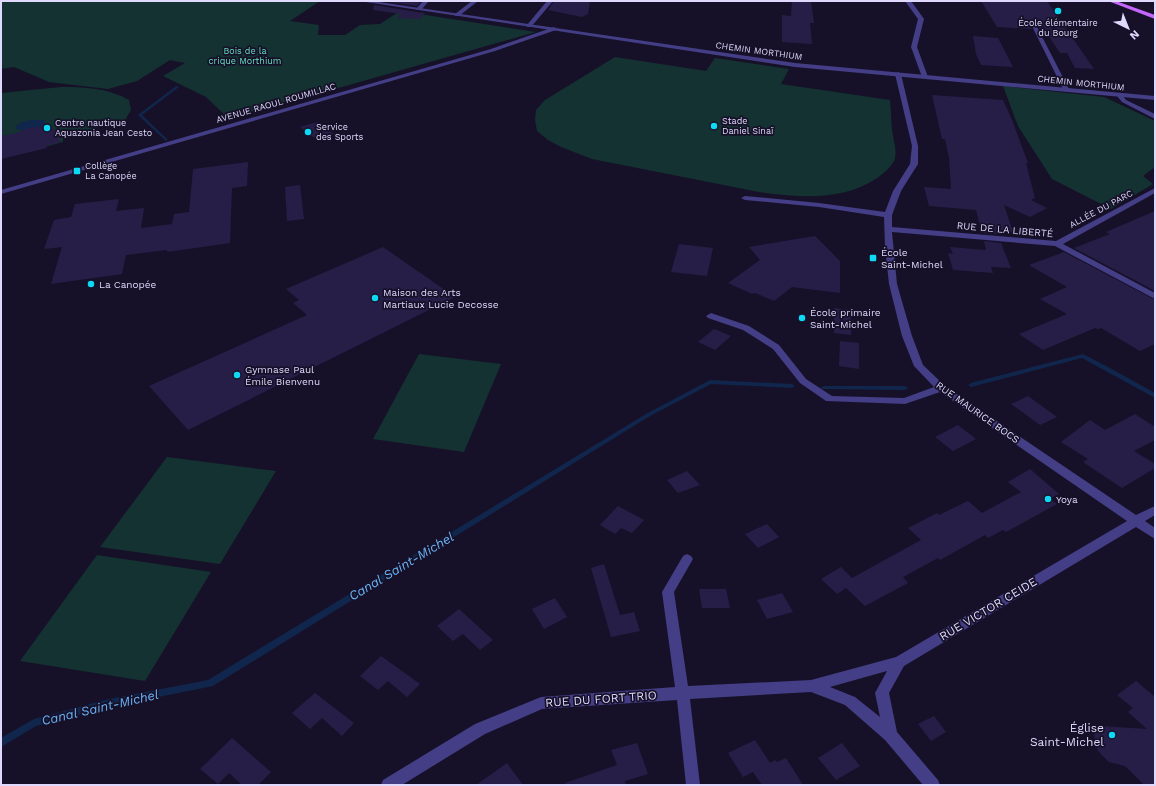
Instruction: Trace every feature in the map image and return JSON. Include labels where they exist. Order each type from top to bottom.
[{"type":"main road","points":[[1111,1],[1155,17]]},
{"type":"street","name":"CHEMIN MORTHIUM","points":[[362,1],[750,60],[1120,96],[1155,98]]},
{"type":"street","points":[[419,9],[426,1]]},
{"type":"street","points":[[457,15],[475,1]]},
{"type":"street","points":[[529,26],[550,1]]},
{"type":"street","points":[[908,1],[921,19],[914,47],[925,77]]},
{"type":"street","points":[[1033,25],[1067,91]]},
{"type":"street","name":"AVENUE RAOUL ROUMILLAC","points":[[1,192],[493,50],[554,29]]},
{"type":"street","points":[[745,198],[819,205],[888,215],[897,191],[914,164],[915,146],[898,74]]},
{"type":"street","points":[[1120,96],[1124,101],[1155,117]]},
{"type":"street","name":"ALLÉE DU PARC","points":[[1057,244],[1154,193]]},
{"type":"street","name":"RUE MAURICE BOCS","points":[[888,215],[893,284],[907,336],[919,366],[940,388],[1155,534]]},
{"type":"street","name":"RUE DE LA LIBERTÉ","points":[[888,229],[1057,244],[1155,296]]},
{"type":"street","points":[[711,316],[746,328],[776,347],[803,381],[830,399],[905,401],[940,388]]},
{"type":"street","name":"RUE VICTOR CEIDE","points":[[811,686],[898,662],[1155,510]]},
{"type":"street","points":[[687,560],[668,592],[694,785]]},
{"type":"street","points":[[890,735],[882,693],[898,662]]},
{"type":"street","points":[[811,686],[850,701],[890,735],[933,785]]},
{"type":"street","name":"RUE DU FORT TRIO","points":[[388,785],[480,729],[541,704],[682,693],[811,686]]},
{"type":"green space","name":"Bois de la crique Morthium","points":[[1,1],[320,1],[290,21],[319,25],[318,35],[345,35],[360,25],[380,24],[400,11],[536,32],[229,119],[206,97],[163,76],[185,63],[170,60],[137,81],[108,89],[49,82],[14,67],[1,69]]},
{"type":"green space","name":"Stade Daniel Sinaï","points":[[615,57],[706,71],[715,58],[789,69],[781,84],[890,100],[895,149],[894,161],[886,171],[877,178],[863,186],[849,191],[820,196],[789,195],[759,192],[592,159],[561,147],[548,140],[537,131],[535,120],[536,110],[545,100]]},
{"type":"green space","points":[[1003,86],[1104,97],[1155,121],[1155,167],[1143,176],[1153,184],[1111,209],[1052,179],[1018,126]]},
{"type":"green space","name":"Centre nautique Aquazonia Jean Cesto","points":[[61,87],[87,88],[113,93],[129,100],[131,110],[125,120],[63,137],[63,142],[1,159],[1,93]]},
{"type":"green space","points":[[419,354],[501,364],[464,452],[373,439]]},
{"type":"green space","points":[[167,457],[276,471],[220,564],[100,547]]},
{"type":"green space","points":[[97,555],[211,572],[145,681],[20,661]]},
{"type":"water","points":[[44,120],[45,124],[39,128],[31,130],[16,129],[16,126],[22,122]]},
{"type":"building","points":[[382,1],[421,1],[417,6]]},
{"type":"building","points":[[554,1],[590,2],[588,14],[582,17],[548,10]]},
{"type":"building","points":[[792,1],[811,1],[814,23],[810,23],[812,44],[782,42],[782,15],[791,16]]},
{"type":"building","points":[[981,1],[1047,1],[1094,69],[1075,68],[1067,53],[1060,53],[1044,29],[1040,29],[1036,24],[1030,23],[1032,29],[997,27]]},
{"type":"building","points":[[374,5],[425,13],[420,19],[397,18],[400,14],[373,10]]},
{"type":"building","points":[[973,36],[998,38],[1013,67],[981,65],[976,54]]},
{"type":"building","points":[[932,95],[1003,100],[1028,163],[1026,163],[1035,198],[1031,200],[1047,208],[1030,217],[1004,205],[1013,232],[996,230],[997,234],[982,233],[976,210],[929,206],[924,187],[951,189],[949,158],[945,139],[942,139]]},
{"type":"building","points":[[317,122],[334,134],[316,139],[300,127]]},
{"type":"building","points":[[45,126],[70,135],[58,138],[61,142],[45,146],[47,148],[1,159],[1,136],[13,134],[29,128]]},
{"type":"building","points":[[248,162],[247,186],[232,188],[230,243],[167,252],[167,250],[126,255],[122,274],[51,284],[62,247],[44,249],[54,220],[71,217],[75,204],[119,199],[116,211],[144,208],[141,228],[172,224],[174,214],[189,212],[193,169]]},
{"type":"building","points":[[300,185],[304,219],[287,221],[285,187]]},
{"type":"building","points":[[1155,211],[1155,291],[1074,248],[1110,234],[1106,232]]},
{"type":"building","points":[[815,236],[840,261],[840,293],[792,287],[774,301],[755,293],[752,294],[728,283],[760,260],[749,247]]},
{"type":"building","points":[[984,241],[1001,243],[1011,268],[991,267],[993,273],[953,270],[948,253],[953,254],[950,247],[986,250]]},
{"type":"building","points":[[679,244],[713,248],[707,276],[671,272]]},
{"type":"building","points":[[383,247],[455,297],[188,430],[149,386],[307,315],[293,303],[299,300],[286,289]]},
{"type":"building","points":[[1064,252],[1155,300],[1155,344],[1140,351],[1101,328],[1095,328],[1043,350],[1019,334],[1067,314],[1040,299],[1067,287],[1029,265]]},
{"type":"building","points":[[834,308],[851,310],[851,335],[834,333]]},
{"type":"building","points":[[714,329],[731,336],[715,350],[698,342]]},
{"type":"building","points":[[840,341],[859,343],[859,369],[839,366]]},
{"type":"building","points":[[1028,396],[1057,417],[1040,425],[1011,404]]},
{"type":"building","points":[[1135,414],[1155,427],[1155,440],[1134,451],[1155,464],[1155,468],[1122,488],[1083,462],[1088,459],[1061,442],[1090,420],[1105,430]]},
{"type":"building","points":[[958,425],[976,439],[953,451],[935,437]]},
{"type":"building","points":[[1030,469],[1059,494],[1050,499],[1057,504],[1006,532],[1003,530],[988,538],[985,535],[940,560],[938,558],[903,577],[908,583],[865,606],[846,588],[837,594],[821,579],[841,567],[852,578],[921,540],[908,528],[937,513],[939,515],[968,501],[982,513],[1021,492],[1008,482]]},
{"type":"building","points":[[687,471],[700,485],[678,493],[667,480]]},
{"type":"building","points":[[618,506],[644,520],[632,533],[621,528],[615,534],[600,525]]},
{"type":"building","points":[[767,524],[779,537],[758,548],[745,534]]},
{"type":"building","points":[[604,564],[620,615],[634,612],[640,631],[611,637],[591,568]]},
{"type":"building","points":[[699,589],[726,589],[730,608],[702,608]]},
{"type":"building","points":[[782,593],[793,612],[767,619],[757,600]]},
{"type":"building","points":[[555,598],[567,617],[544,629],[532,609]]},
{"type":"building","points":[[459,609],[493,640],[480,650],[463,634],[453,641],[437,626]]},
{"type":"building","points":[[381,656],[420,684],[407,697],[388,681],[378,690],[360,676]]},
{"type":"building","name":"Église Saint-Michel","points":[[1136,681],[1155,697],[1155,785],[1144,785],[1125,766],[1109,762],[1099,752],[1096,746],[1094,733],[1100,726],[1147,729],[1128,712],[1133,708],[1117,695]]},
{"type":"building","points":[[315,693],[354,723],[342,736],[322,718],[310,729],[292,713]]},
{"type":"building","points":[[934,716],[946,732],[931,741],[918,724]]},
{"type":"building","points":[[232,738],[271,772],[258,785],[242,785],[229,773],[218,784],[200,769]]},
{"type":"building","points":[[755,740],[770,763],[775,760],[777,762],[786,758],[803,785],[762,785],[753,772],[743,777],[728,753]]},
{"type":"building","points":[[637,743],[648,774],[625,781],[626,785],[566,785],[565,783],[617,765],[611,750]]},
{"type":"building","points":[[842,743],[860,766],[836,780],[818,758]]},
{"type":"building","points":[[507,763],[523,785],[476,785]]},
{"type":"waterway","points":[[166,140],[140,115],[177,87]]},
{"type":"waterway","name":"Canal Saint-Michel","points":[[971,385],[1083,356],[1155,396]]},
{"type":"waterway","name":"Canal Saint-Michel","points":[[1,743],[34,723],[109,703],[210,683],[648,415],[710,382],[792,386]]},
{"type":"waterway","name":"Canal Saint-Michel","points":[[824,388],[905,388]]},
{"type":"place","name":"École élémentaire du Bourg","points":[[1058,11]]},
{"type":"place","name":"Stade Daniel Sinaï","points":[[714,126]]},
{"type":"place","name":"Centre nautique Aquazonia Jean Cesto","points":[[47,128]]},
{"type":"place","name":"Service des Sports","points":[[308,132]]},
{"type":"place","name":"Collège La Canopée","points":[[77,171]]},
{"type":"place","name":"École Saint-Michel","points":[[873,258]]},
{"type":"place","name":"La Canopée","points":[[91,284]]},
{"type":"place","name":"Maison des Arts Martiaux Lucie Decosse","points":[[375,298]]},
{"type":"place","name":"École primaire Saint-Michel","points":[[802,318]]},
{"type":"place","name":"Gymnase Paul Émile Bienvenu","points":[[237,375]]},
{"type":"place","name":"Yoya","points":[[1048,499]]},
{"type":"place","name":"Église Saint-Michel","points":[[1112,735]]}]
